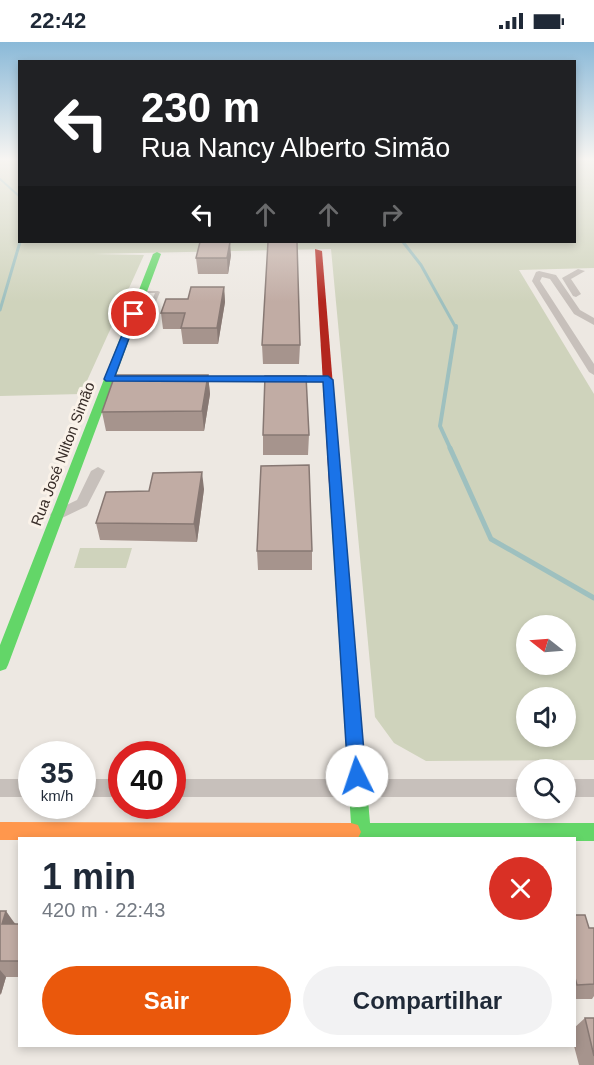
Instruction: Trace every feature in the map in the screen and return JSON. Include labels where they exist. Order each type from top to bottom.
[{"type":"street","points":[[318,251],[361,832]]},
{"type":"street","name":"Rua José Nilton Simão","points":[[0,665],[57,515],[115,379],[134,314],[157,254]]},
{"type":"street","points":[[581,271],[566,278],[594,322]]},
{"type":"street","points":[[539,274],[594,271]]},
{"type":"street","points":[[539,274],[553,277],[577,312],[594,322]]},
{"type":"street","points":[[539,274],[536,281],[594,372]]},
{"type":"street","points":[[177,379],[328,380]]},
{"type":"street","points":[[57,515],[82,503],[98,471]]},
{"type":"street","points":[[0,788],[18,788]]},
{"type":"street","points":[[186,788],[516,788]]},
{"type":"street","points":[[576,788],[594,788]]},
{"type":"street","points":[[540,831],[557,822],[594,822]]},
{"type":"street","points":[[0,831],[594,832]]},
{"type":"green space","points":[[0,207],[18,207],[18,243],[576,243],[576,207],[594,207],[594,268],[519,270],[594,394],[594,760],[426,761],[394,743],[375,717],[331,249],[93,254],[144,255],[81,394],[0,396]]},
{"type":"green space","points":[[80,548],[132,548],[126,568],[74,568]]},
{"type":"building","points":[[200,243],[230,243],[227,258],[196,258]]},
{"type":"building","points":[[268,243],[297,243],[300,345],[262,345]]},
{"type":"building","points":[[191,287],[224,287],[217,328],[181,328],[185,313],[161,313],[166,299],[188,299]]},
{"type":"building","points":[[115,375],[208,375],[202,411],[102,412]]},
{"type":"building","points":[[265,376],[306,376],[309,435],[263,435]]},
{"type":"building","points":[[309,465],[312,551],[257,551],[261,466]]},
{"type":"building","points":[[202,472],[194,524],[96,523],[106,492],[149,491],[153,473]]},
{"type":"building","points":[[0,911],[6,911],[2,924],[18,924],[18,961],[0,961]]},
{"type":"building","points":[[576,915],[585,915],[589,928],[594,928],[594,984],[577,985]]},
{"type":"building","points":[[585,1018],[594,1018],[594,1056]]},
{"type":"waterway","points":[[0,310],[20,243]]},
{"type":"waterway","points":[[404,243],[421,265],[456,328]]},
{"type":"waterway","points":[[451,450],[440,426],[456,328]]},
{"type":"waterway","points":[[450,448],[491,539],[594,598]]},
{"type":"traffic: fast","points":[[0,665],[157,254]]},
{"type":"traffic: fast","points":[[335,484],[361,832]]},
{"type":"traffic: fast","points":[[351,832],[594,832]]},
{"type":"traffic: slow","points":[[0,831],[351,832]]},
{"type":"traffic: jam","points":[[318,251],[335,484]]},
{"type":"route","points":[[134,314],[109,379],[328,380],[357,776]]}]
